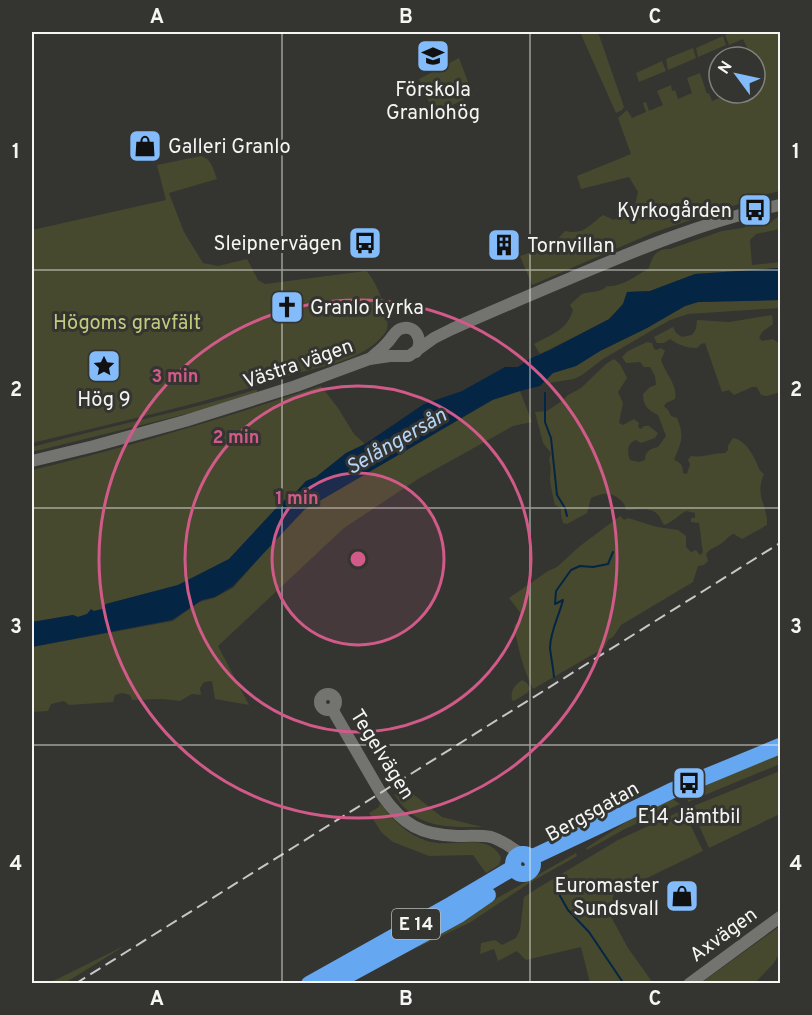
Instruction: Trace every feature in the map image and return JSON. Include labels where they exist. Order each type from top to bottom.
[{"type":"highway","name":"Bergsgatan","points":[[309,984],[535,856],[671,791],[780,746]]},
{"type":"highway","name":"Bergsgatan","points":[[332,984],[459,915],[511,879],[522,864]]},
{"type":"street","points":[[487,313],[431,331],[401,329],[392,337],[391,342],[394,350],[401,356],[409,356],[434,338],[487,313],[655,243],[704,225],[780,205]]},
{"type":"street","points":[[413,330],[418,335],[420,343],[415,352]]},
{"type":"street","name":"Västra vägen","points":[[369,359],[392,337]]},
{"type":"street","name":"Västra vägen","points":[[32,461],[185,421],[296,386],[369,359],[401,356]]},
{"type":"street","name":"Tegelvägen","points":[[332,709],[390,807],[410,825],[426,833],[444,836],[497,839],[505,844],[522,864]]},
{"type":"street","name":"Axvägen","points":[[689,984],[780,917]]},
{"type":"green space","points":[[580,32],[598,32],[624,107],[616,113]]},
{"type":"green space","points":[[733,32],[780,32],[780,191],[751,198],[655,232],[532,285],[520,256],[552,245],[565,231],[582,230],[603,215],[614,220],[635,205],[638,192],[629,177],[581,189],[577,176],[631,154],[618,118],[627,110],[632,118],[646,112],[643,103],[646,102],[649,111],[663,105],[657,91],[671,85],[678,99],[692,93],[687,78],[700,73],[707,94],[707,105],[767,105],[767,45],[746,45],[743,39],[729,45],[725,35]]},
{"type":"green space","points":[[723,36],[726,45],[707,45],[707,53],[698,57],[696,48]]},
{"type":"green space","points":[[693,48],[696,58],[668,70],[666,59]]},
{"type":"green space","points":[[459,58],[473,95],[434,114],[419,79]]},
{"type":"green space","points":[[662,61],[666,71],[639,82],[636,73]]},
{"type":"green space","name":"Högoms gravfält","points":[[201,156],[210,162],[217,179],[169,193],[184,232],[203,263],[218,266],[247,259],[258,280],[265,284],[366,271],[383,301],[387,320],[385,333],[366,350],[342,361],[195,403],[32,443],[32,230],[166,200],[157,165]]},
{"type":"green space","points":[[780,215],[780,229],[756,234],[750,240],[752,265],[780,262],[780,268],[695,274],[650,291],[627,292],[623,304],[610,319],[540,354],[534,344],[567,323],[573,310],[570,305],[582,294],[618,285],[634,277],[649,268],[658,251],[722,231],[743,228],[757,221],[771,222]]},
{"type":"green space","points":[[780,300],[780,308],[688,314],[670,320],[603,359],[574,379],[549,383],[547,378],[553,373],[576,366],[685,306],[698,302]]},
{"type":"green space","points":[[772,315],[773,324],[762,332],[759,338],[762,341],[773,339],[780,344],[780,392],[767,396],[761,395],[757,387],[734,395],[729,390],[722,392],[705,343],[697,348],[679,344],[670,339],[664,343],[657,343],[654,337],[673,327],[682,337],[692,335],[696,329],[697,320],[729,322]]},
{"type":"green space","points":[[647,342],[652,343],[656,350],[661,348],[665,351],[661,360],[675,389],[675,399],[664,406],[671,416],[677,418],[681,430],[680,444],[674,460],[681,465],[683,473],[687,474],[690,464],[688,460],[691,456],[725,453],[733,438],[743,442],[764,474],[760,488],[767,525],[742,539],[734,534],[710,550],[706,554],[708,561],[698,566],[693,582],[621,625],[604,648],[533,689],[521,658],[514,626],[523,616],[509,598],[557,567],[580,546],[620,516],[624,520],[628,518],[657,527],[678,530],[686,536],[686,547],[691,552],[696,550],[700,555],[703,552],[699,523],[691,522],[691,518],[695,518],[695,513],[686,511],[664,525],[653,511],[626,510],[624,503],[618,498],[605,494],[591,498],[587,513],[567,524],[563,523],[561,508],[555,505],[550,480],[551,453],[543,443],[535,412],[547,411],[562,401],[581,388],[614,359],[620,364],[627,378],[618,392],[623,403],[619,423],[623,425],[634,419],[639,423],[638,427],[641,429],[649,426],[658,433],[655,438],[641,443],[636,440],[629,446],[630,460],[639,462],[645,460],[647,452],[658,447],[666,436],[658,415],[647,407],[643,398],[643,394],[650,387],[656,385],[655,376],[650,367],[644,367],[640,362],[626,363],[622,357],[628,351]]},
{"type":"green space","points":[[321,386],[354,434],[365,444],[346,453],[316,477],[306,481],[282,502],[229,559],[178,585],[106,604],[102,609],[78,617],[73,615],[32,622],[32,470],[105,452]]},
{"type":"green space","points":[[255,390],[257,393],[186,414],[32,452],[32,447]]},
{"type":"green space","points":[[520,391],[532,422],[513,426],[418,479],[344,528],[218,646],[249,705],[215,699],[212,681],[204,682],[200,688],[201,695],[192,694],[180,701],[132,700],[130,695],[122,693],[115,695],[113,702],[69,705],[64,701],[51,704],[48,711],[32,712],[32,647],[173,621],[199,602],[214,598],[233,588],[304,510],[493,400]]},
{"type":"green space","points":[[522,680],[530,689],[514,701],[512,691]]},
{"type":"green space","points":[[780,754],[780,764],[688,802],[688,796],[693,788]]},
{"type":"green space","points":[[780,771],[780,814],[709,848],[691,807]]},
{"type":"green space","points":[[409,791],[442,817],[482,827],[442,826],[414,816],[394,794],[400,796]]},
{"type":"green space","points":[[671,798],[680,804],[625,829],[587,850],[586,848],[643,811]]},
{"type":"green space","points":[[380,803],[406,830],[427,841],[488,845],[501,858],[499,865],[486,873],[473,855],[429,856],[393,842],[382,833],[369,813],[379,807]]},
{"type":"green space","points":[[683,810],[703,851],[614,894],[609,913],[628,948],[653,983],[590,983],[581,947],[526,960],[517,951],[498,961],[494,949],[480,954],[481,943],[495,940],[502,945],[516,938],[520,930],[524,897],[618,840]]},
{"type":"green space","points":[[576,853],[577,856],[531,882],[469,923],[414,949],[466,916]]},
{"type":"green space","points":[[780,926],[780,953],[755,983],[701,983]]},
{"type":"green space","points":[[126,945],[65,983],[49,983]]},
{"type":"water","name":"Selångersån","points":[[780,268],[780,300],[698,302],[685,306],[576,366],[553,373],[540,386],[492,400],[304,510],[233,586],[215,597],[202,600],[172,620],[32,647],[32,622],[73,615],[78,617],[87,614],[91,609],[94,611],[102,609],[106,604],[178,585],[229,559],[282,502],[306,481],[316,477],[346,453],[365,444],[424,404],[462,391],[505,367],[518,367],[529,359],[609,319],[623,304],[627,292],[650,291],[695,274]]},
{"type":"waterway","points":[[545,393],[545,422],[551,438],[557,495],[567,516]]},
{"type":"waterway","points":[[554,677],[550,642],[563,600],[555,604],[556,591],[571,570],[580,566],[593,567],[608,564],[613,552]]},
{"type":"waterway","points":[[557,876],[560,896],[568,910],[589,932],[624,984]]},
{"type":"railway","points":[[75,984],[780,543]]},
{"type":"place","name":"Förskola Granlohög","points":[[433,56]]},
{"type":"place","name":"Galleri Granlo","points":[[145,146]]},
{"type":"place","name":"Kyrkogården","points":[[755,210]]},
{"type":"place","name":"Sleipnervägen","points":[[365,243]]},
{"type":"place","name":"Tornvillan","points":[[504,245]]},
{"type":"place","name":"Granlo kyrka","points":[[287,307]]},
{"type":"place","name":"Hög 9","points":[[104,366]]},
{"type":"place","name":"E14 Jämtbil","points":[[689,783]]},
{"type":"place","name":"Euromaster Sundsvall","points":[[682,896]]}]
